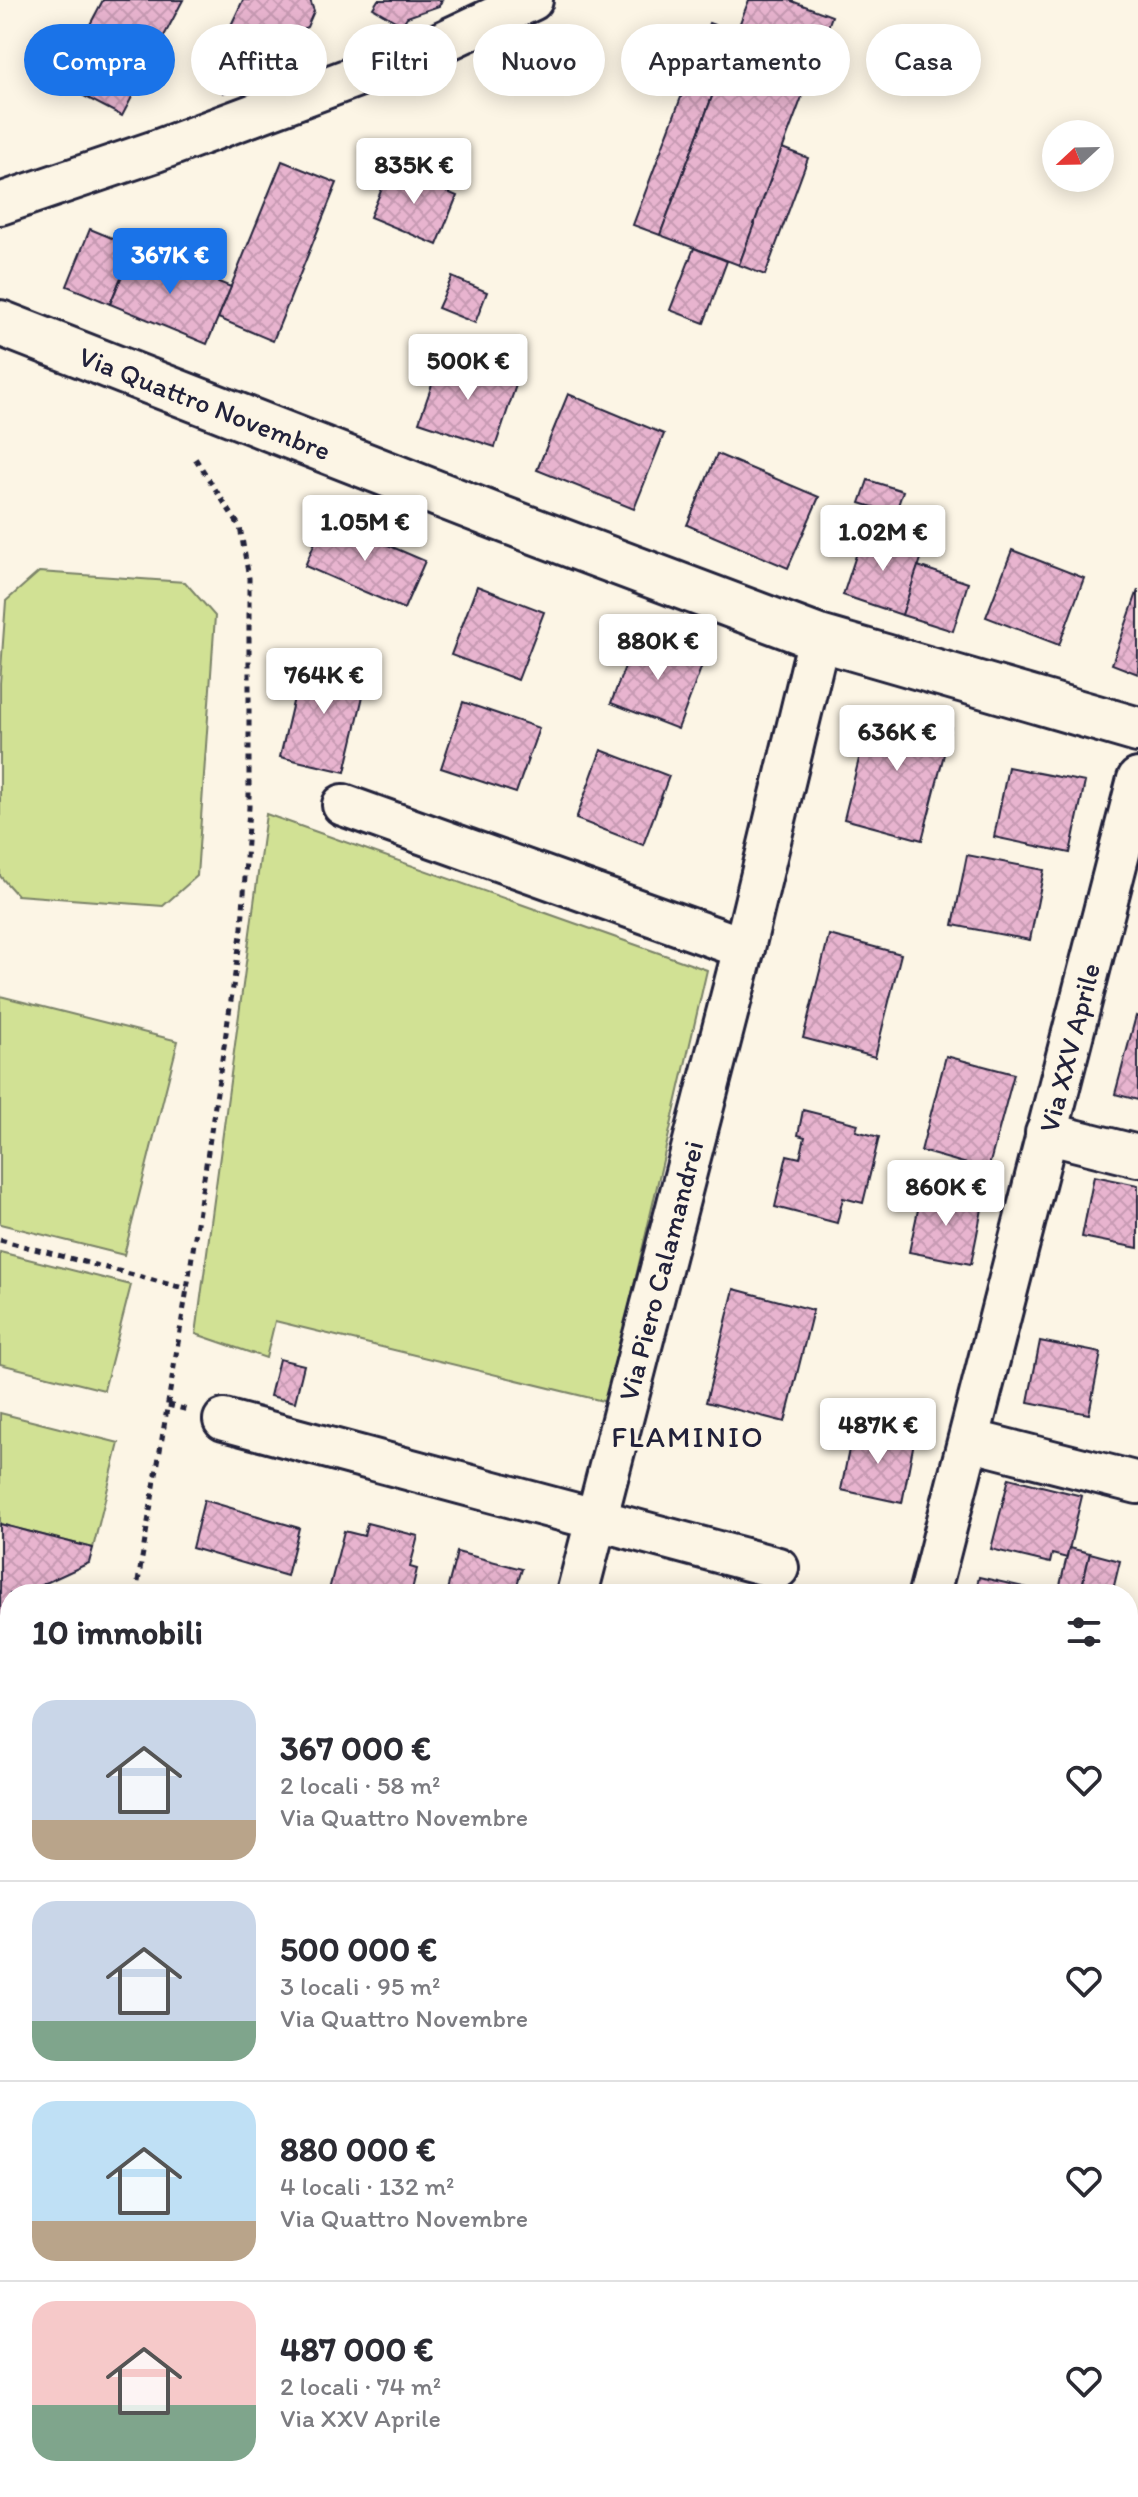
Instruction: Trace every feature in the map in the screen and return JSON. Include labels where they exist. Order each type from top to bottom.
[{"type":"street","points":[[0,204],[156,151],[419,53],[532,0]]},
{"type":"street","name":"Via Quattro Novembre","points":[[0,323],[497,517],[819,638],[1138,730]]},
{"type":"street","name":"Via Piero Calamandrei","points":[[580,1584],[744,948],[819,638]]},
{"type":"street","name":"Via XXV Aprile","points":[[932,1584],[1138,779]]},
{"type":"street","points":[[343,805],[744,948]]},
{"type":"street","points":[[1046,1133],[1138,1156]]},
{"type":"street","points":[[224,1420],[778,1568]]},
{"type":"street","points":[[969,1440],[1138,1483]]},
{"type":"path","points":[[138,1584],[242,928],[249,777],[249,578],[240,527],[193,455]]},
{"type":"path","points":[[0,1240],[187,1289]]},
{"type":"green space","points":[[39,572],[185,582],[215,616],[197,876],[163,906],[17,895],[0,876],[0,683],[6,601]]},
{"type":"green space","points":[[266,814],[707,970],[607,1402],[275,1321],[266,1358],[196,1334]]},
{"type":"green space","points":[[0,996],[178,1041],[124,1255],[0,1224]]},
{"type":"green space","points":[[0,1252],[131,1285],[104,1390],[0,1364]]},
{"type":"green space","points":[[0,1413],[119,1443],[93,1548],[0,1524]]},
{"type":"building","points":[[103,0],[183,0],[170,24],[90,24]]},
{"type":"building","points":[[243,0],[310,0],[314,11],[308,24],[232,24]]},
{"type":"building","points":[[378,0],[442,0],[439,6],[407,17],[403,24],[373,8]]},
{"type":"building","points":[[749,0],[789,0],[832,16],[829,24],[740,24]]},
{"type":"building","points":[[84,96],[133,96],[122,116]]},
{"type":"building","points":[[682,96],[712,96],[660,235],[633,225]]},
{"type":"building","points":[[712,96],[802,96],[739,265],[660,235]]},
{"type":"building","points":[[782,148],[808,158],[765,275],[739,265]]},
{"type":"building","points":[[282,161],[337,183],[273,341],[218,318]]},
{"type":"building","points":[[391,167],[457,196],[437,245],[370,217]]},
{"type":"building","points":[[90,229],[134,247],[110,304],[67,286]]},
{"type":"building","points":[[134,247],[231,287],[207,344],[110,304]]},
{"type":"building","points":[[694,248],[727,261],[704,323],[670,310]]},
{"type":"building","points":[[452,277],[487,292],[475,323],[438,308]]},
{"type":"building","points":[[442,356],[517,382],[495,447],[419,422]]},
{"type":"building","points":[[568,394],[664,434],[634,509],[537,470]]},
{"type":"building","points":[[717,454],[819,497],[788,568],[687,525]]},
{"type":"building","points":[[868,480],[903,491],[895,514],[860,503]]},
{"type":"building","points":[[325,518],[425,561],[404,609],[305,566]]},
{"type":"building","points":[[864,531],[924,550],[902,615],[843,595]]},
{"type":"building","points":[[1012,550],[1084,578],[1059,645],[986,617]]},
{"type":"building","points":[[918,566],[968,583],[953,631],[902,615]]},
{"type":"building","points":[[477,586],[544,612],[518,680],[451,655]]},
{"type":"building","points":[[1138,590],[1138,674],[1112,664]]},
{"type":"building","points":[[637,635],[704,660],[678,729],[611,703]]},
{"type":"building","points":[[303,660],[368,675],[345,772],[280,757]]},
{"type":"building","points":[[463,702],[539,728],[516,793],[441,768]]},
{"type":"building","points":[[872,707],[951,727],[922,840],[844,819]]},
{"type":"building","points":[[601,750],[669,776],[643,845],[576,819]]},
{"type":"building","points":[[1008,767],[1085,782],[1070,853],[994,837]]},
{"type":"building","points":[[967,855],[1044,870],[1030,940],[953,925]]},
{"type":"building","points":[[829,935],[901,954],[875,1057],[803,1038]]},
{"type":"building","points":[[1138,1017],[1138,1100],[1115,1094]]},
{"type":"building","points":[[946,1056],[1014,1074],[988,1170],[921,1151]]},
{"type":"building","points":[[803,1110],[858,1124],[856,1131],[879,1137],[863,1203],[843,1198],[837,1223],[775,1207],[787,1155],[800,1158],[805,1137],[798,1135]]},
{"type":"building","points":[[1094,1176],[1138,1185],[1138,1248],[1082,1237]]},
{"type":"building","points":[[922,1191],[983,1204],[971,1264],[909,1252]]},
{"type":"building","points":[[734,1289],[813,1310],[785,1422],[706,1402]]},
{"type":"building","points":[[1040,1341],[1101,1353],[1089,1414],[1028,1402]]},
{"type":"building","points":[[279,1359],[304,1365],[295,1402],[270,1396]]},
{"type":"building","points":[[853,1429],[914,1442],[902,1503],[841,1490]]},
{"type":"building","points":[[1009,1478],[1082,1496],[1067,1558],[1052,1554],[1050,1563],[991,1549]]},
{"type":"building","points":[[204,1500],[299,1528],[287,1576],[192,1548]]},
{"type":"building","points":[[367,1523],[418,1536],[410,1567],[417,1569],[413,1584],[331,1584],[344,1531],[364,1536]]},
{"type":"building","points":[[0,1524],[93,1548],[89,1563],[44,1584],[0,1584]]},
{"type":"building","points":[[1069,1548],[1090,1553],[1083,1584],[1060,1584]]},
{"type":"building","points":[[457,1552],[522,1569],[517,1584],[449,1584]]},
{"type":"building","points":[[1090,1553],[1120,1561],[1114,1584],[1083,1584]]},
{"type":"building","points":[[979,1577],[1010,1584],[977,1584]]},
{"type":"district","name":"FLAMINIO","points":[[688,1437]]}]
